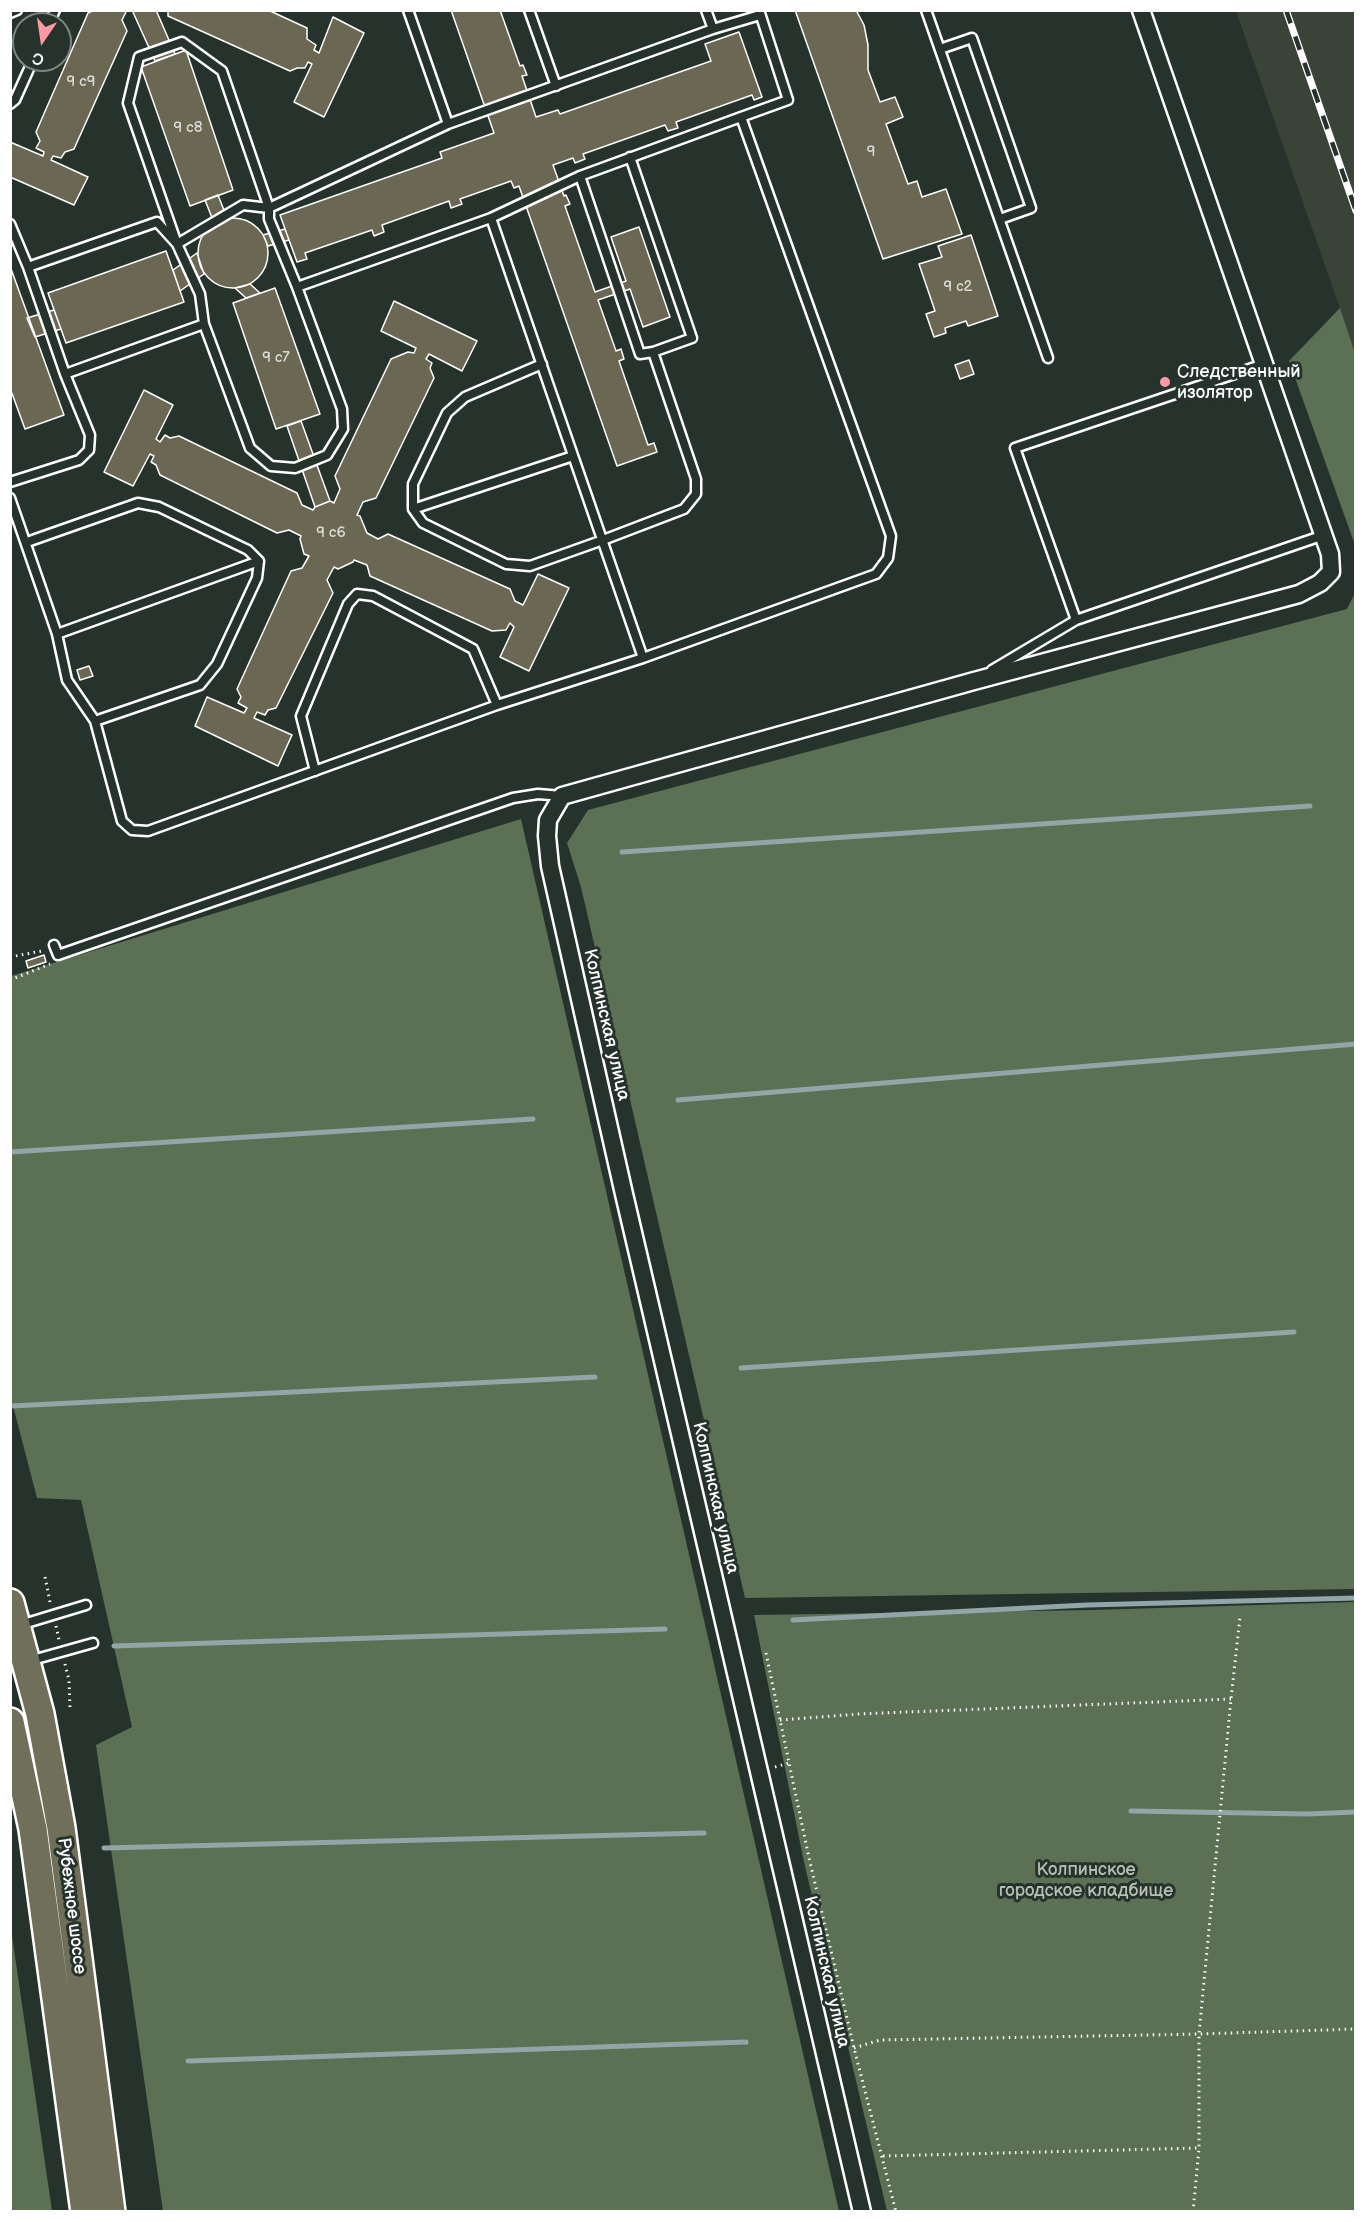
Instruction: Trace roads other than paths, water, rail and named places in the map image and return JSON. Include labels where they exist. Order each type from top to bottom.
[{"type":"main road","name":"Рубежное шоссе","points":[[12,1619],[18,1664],[40,1714],[61,1828],[111,2211]]},
{"type":"main road","name":"Рубежное шоссе","points":[[10,1722],[33,1829],[85,2211]]},
{"type":"street","points":[[561,795],[1299,594],[1320,583],[1331,572],[1330,555],[1324,535],[1141,10]]},
{"type":"street","name":"Колпинская улица","points":[[561,795],[548,820],[550,866],[632,1228],[862,2211]]},
{"type":"lane","points":[[10,13],[17,10]]},
{"type":"lane","points":[[408,10],[448,124]]},
{"type":"lane","points":[[529,10],[556,86]]},
{"type":"lane","points":[[706,10],[713,29]]},
{"type":"lane","points":[[926,10],[1048,358]]},
{"type":"lane","points":[[177,244],[243,205],[268,208],[448,124],[759,13],[788,100],[580,176],[491,218],[297,286]]},
{"type":"lane","points":[[940,49],[972,38],[1031,208],[1000,219]]},
{"type":"lane","points":[[182,42],[222,71],[268,208],[268,219],[297,286],[342,409],[343,429],[327,455],[295,468],[271,466],[250,448],[204,324],[200,294],[177,244],[128,103],[139,57],[182,42]]},
{"type":"lane","points":[[10,104],[15,100],[28,72]]},
{"type":"lane","points":[[10,498],[57,634],[67,680],[95,721],[122,821],[132,830],[148,831],[496,705],[643,658],[876,574],[888,558],[891,536],[741,117]]},
{"type":"lane","points":[[580,176],[640,354],[653,352],[692,338],[630,157]]},
{"type":"lane","points":[[491,218],[643,658]]},
{"type":"lane","points":[[28,267],[156,222],[177,244]]},
{"type":"lane","points":[[10,224],[28,267],[65,375],[90,435],[89,450],[80,460],[10,482]]},
{"type":"lane","points":[[65,375],[204,324]]},
{"type":"lane","points":[[542,364],[465,397],[447,413],[413,484],[413,509],[423,523],[506,564],[530,566],[603,540],[684,509],[696,494],[696,479],[653,352]]},
{"type":"lane","points":[[1076,620],[1015,448],[1265,364]]},
{"type":"lane","points":[[413,509],[573,456]]},
{"type":"lane","points":[[27,542],[138,503],[159,507],[248,550],[259,561]]},
{"type":"lane","points":[[974,681],[1076,620],[1324,535]]},
{"type":"lane","points":[[57,634],[259,561]]},
{"type":"lane","points":[[95,721],[200,685],[217,664],[257,578],[259,561]]},
{"type":"lane","points":[[315,771],[301,716],[348,604],[357,594],[373,596],[473,649],[496,705]]},
{"type":"lane","points":[[56,950],[513,798],[538,794],[561,795]]},
{"type":"lane","points":[[12,1619],[86,1605]]},
{"type":"lane","points":[[18,1664],[93,1643]]},
{"type":"waterway","points":[[622,852],[1310,806]]},
{"type":"waterway","points":[[678,1100],[1356,1044]]},
{"type":"waterway","points":[[10,1152],[533,1119]]},
{"type":"waterway","points":[[741,1368],[1294,1332]]},
{"type":"waterway","points":[[11,1406],[595,1377]]},
{"type":"waterway","points":[[793,1620],[1087,1605],[1356,1598]]},
{"type":"waterway","points":[[114,1646],[665,1629]]},
{"type":"waterway","points":[[1131,1811],[1307,1814],[1356,1812]]},
{"type":"waterway","points":[[104,1848],[704,1833]]},
{"type":"waterway","points":[[188,2061],[746,2042]]},
{"type":"railway","points":[[1286,10],[1356,211]]},
{"type":"place","name":"Следственный изолятор","points":[[1165,382]]},
{"type":"park label","name":"Колпинское городское кладбище","points":[[1086,1880]]}]
